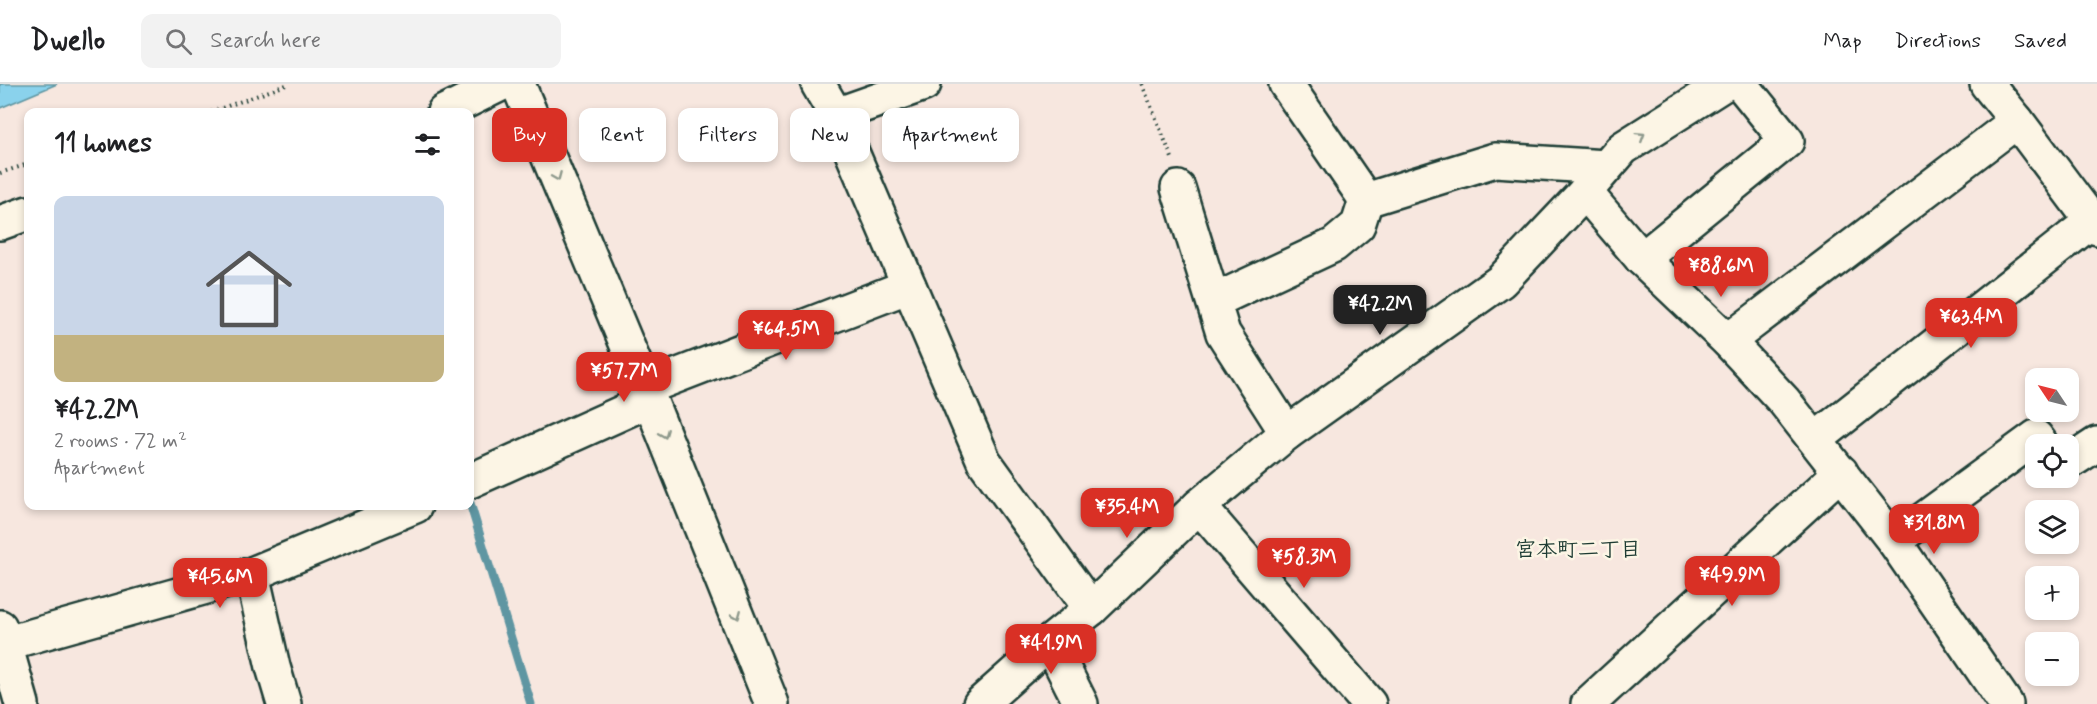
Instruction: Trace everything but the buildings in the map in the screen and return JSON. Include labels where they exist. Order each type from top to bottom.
[{"type":"street","points":[[452,108],[501,84]]},
{"type":"street","points":[[518,84],[648,394],[772,704]]},
{"type":"street","points":[[818,84],[832,108]]},
{"type":"street","points":[[856,108],[924,84]]},
{"type":"street","points":[[1286,84],[1366,200]]},
{"type":"street","points":[[980,704],[1091,609],[1199,506],[1287,433],[1501,281],[1623,148],[1724,84]]},
{"type":"street","points":[[1642,259],[1786,141],[1741,84]]},
{"type":"street","points":[[1816,439],[2096,222],[1987,84]]},
{"type":"street","points":[[1728,341],[2017,121]]},
{"type":"street","points":[[1366,200],[1495,159],[1606,167]]},
{"type":"street","points":[[856,162],[984,461],[1091,609]]},
{"type":"street","points":[[1178,188],[1223,333],[1287,433]]},
{"type":"street","points":[[1585,192],[1642,259],[1728,341],[1784,400],[1894,541],[2006,704]]},
{"type":"street","points":[[1214,301],[1334,245],[1358,225],[1366,200]]},
{"type":"street","points":[[0,223],[24,214]]},
{"type":"street","points":[[474,479],[648,394],[909,286]]},
{"type":"street","points":[[2079,456],[2097,444]]},
{"type":"street","points":[[1894,541],[2025,445]]},
{"type":"street","points":[[1588,704],[1841,472]]},
{"type":"street","points":[[1199,506],[1369,704]]},
{"type":"street","points":[[22,704],[1,638],[252,574],[405,510]]},
{"type":"street","points":[[252,574],[273,667],[284,704]]},
{"type":"street","points":[[1050,642],[1081,704]]},
{"type":"path","points":[[222,108],[289,84]]},
{"type":"path","points":[[1142,84],[1173,161],[1178,188]]},
{"type":"path","points":[[0,173],[24,165]]},
{"type":"water","points":[[0,84],[57,84],[0,108]]},
{"type":"waterway","points":[[472,510],[531,704]]},
{"type":"district","name":"宮本町二丁目","points":[[1578,550]]}]
